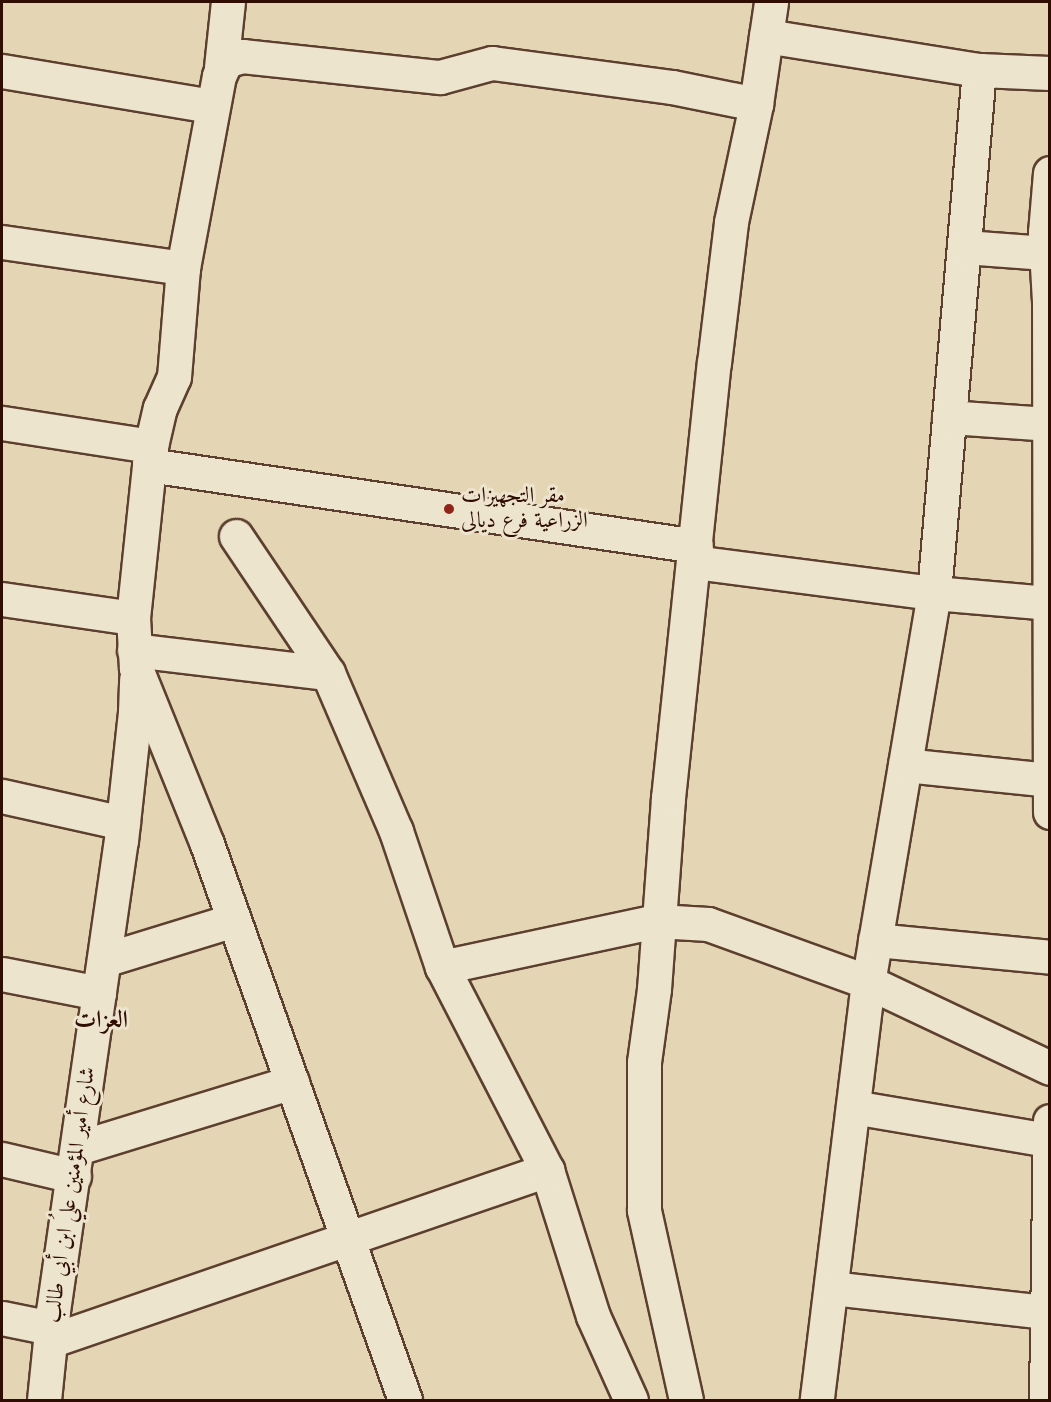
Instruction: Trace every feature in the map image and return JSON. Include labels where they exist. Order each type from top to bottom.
[{"type":"street","name":"شارع أمير المؤمنين عليُ ابن أبي طالب","points":[[44,1401],[51,1335],[123,823],[135,712],[134,645],[150,455],[160,408],[174,377],[183,268],[221,67],[228,2]]},
{"type":"street","points":[[686,1401],[644,1210],[644,1062],[654,989],[657,921],[731,222],[756,104],[771,2]]},
{"type":"street","points":[[766,36],[979,70],[1050,73]]},
{"type":"street","points":[[221,67],[234,57],[242,56],[440,77],[492,63],[672,87],[756,104]]},
{"type":"street","points":[[818,1401],[868,982],[934,593],[979,70]]},
{"type":"street","points":[[2,71],[212,106]]},
{"type":"street","points":[[1050,173],[1047,239],[1050,812]]},
{"type":"street","points":[[964,247],[1047,239]]},
{"type":"street","points":[[2,243],[183,268]]},
{"type":"street","points":[[949,417],[1049,424]]},
{"type":"street","points":[[2,423],[150,455],[695,554],[934,593],[1048,603]]},
{"type":"street","points":[[236,536],[328,673],[396,831],[442,967],[547,1170],[592,1316],[631,1401]]},
{"type":"street","points":[[2,599],[134,645],[328,673]]},
{"type":"street","points":[[134,645],[405,1401]]},
{"type":"street","points":[[905,765],[1049,780]]},
{"type":"street","points":[[2,796],[123,823]]},
{"type":"street","points":[[104,960],[234,920]]},
{"type":"street","points":[[442,967],[657,921],[708,924],[868,982],[1050,1068]]},
{"type":"street","points":[[875,939],[1050,957]]},
{"type":"street","points":[[2,974],[99,993]]},
{"type":"street","points":[[2,1159],[76,1162],[292,1082]]},
{"type":"street","points":[[853,1107],[1049,1140]]},
{"type":"street","points":[[1046,1401],[1050,1121]]},
{"type":"street","points":[[2,1318],[51,1335],[349,1240],[547,1170]]},
{"type":"street","points":[[831,1288],[1046,1312]]},
{"type":"place","name":"مقر التجهيزات الزراعية فرع ديالى","points":[[449,509]]},
{"type":"district","name":"العزات","points":[[101,1022]]}]
